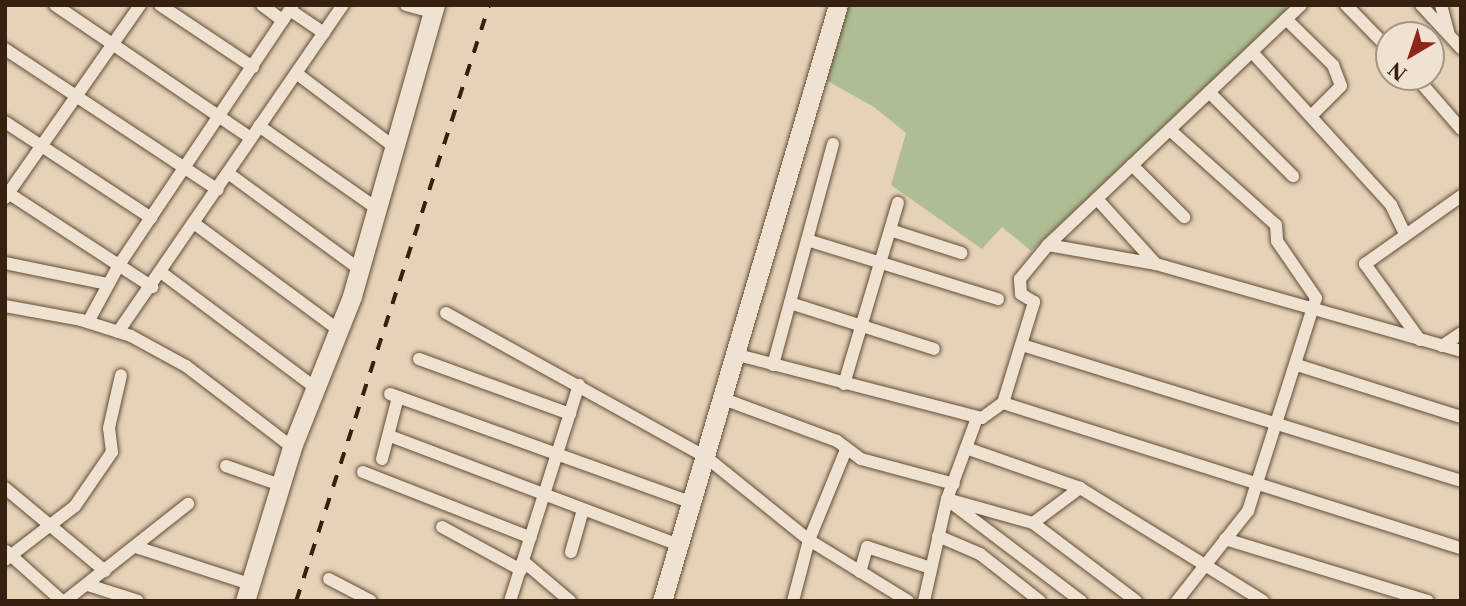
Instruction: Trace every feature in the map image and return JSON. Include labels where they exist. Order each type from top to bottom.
[{"type":"main road","points":[[662,601],[838,5]]},
{"type":"main road","points":[[248,592],[292,447],[313,386],[328,366],[379,210],[393,146],[434,8]]},
{"type":"street","points":[[55,5],[251,138]]},
{"type":"street","points":[[140,5],[38,145],[6,194],[152,287]]},
{"type":"street","points":[[160,5],[253,67]]},
{"type":"street","points":[[262,5],[289,12],[324,33]]},
{"type":"street","points":[[118,332],[162,273],[343,5]]},
{"type":"street","points":[[406,5],[434,8]]},
{"type":"street","points":[[924,601],[947,499],[977,418],[1003,403],[1022,345],[1034,302],[1021,294],[1020,279],[1048,245],[1301,5]]},
{"type":"street","points":[[1346,5],[1375,35]]},
{"type":"street","points":[[1421,5],[1461,48]]},
{"type":"street","points":[[1441,5],[1448,33]]},
{"type":"street","points":[[88,322],[119,265],[289,12]]},
{"type":"street","points":[[1286,19],[1333,65],[1341,86],[1311,117]]},
{"type":"street","points":[[5,49],[218,190]]},
{"type":"street","points":[[1252,52],[1391,205],[1405,233]]},
{"type":"street","points":[[296,73],[393,146]]},
{"type":"street","points":[[1428,91],[1461,129]]},
{"type":"street","points":[[1209,92],[1293,176]]},
{"type":"street","points":[[5,122],[151,218]]},
{"type":"street","points":[[259,126],[379,210]]},
{"type":"street","points":[[1170,130],[1276,225],[1277,241],[1312,288],[1315,312],[1248,511],[1203,563],[1177,601]]},
{"type":"street","points":[[773,365],[833,144]]},
{"type":"street","points":[[1132,165],[1184,217]]},
{"type":"street","points":[[228,173],[359,269]]},
{"type":"street","points":[[1420,340],[1365,264],[1405,233],[1461,196]]},
{"type":"street","points":[[1097,199],[1156,264]]},
{"type":"street","points":[[844,384],[898,203]]},
{"type":"street","points":[[195,224],[340,331]]},
{"type":"street","points":[[890,230],[961,253]]},
{"type":"street","points":[[807,240],[998,299]]},
{"type":"street","points":[[1048,245],[1156,264],[1315,312],[1461,351]]},
{"type":"street","points":[[5,263],[107,285]]},
{"type":"street","points":[[162,273],[313,386]]},
{"type":"street","points":[[790,303],[934,349]]},
{"type":"street","points":[[5,306],[88,322],[118,332],[186,366],[292,447]]},
{"type":"street","points":[[446,313],[706,457],[809,540],[908,601]]},
{"type":"street","points":[[1442,346],[1461,333]]},
{"type":"street","points":[[1022,345],[1461,481]]},
{"type":"street","points":[[734,354],[977,418]]},
{"type":"street","points":[[419,359],[570,414]]},
{"type":"street","points":[[1297,365],[1461,417]]},
{"type":"street","points":[[121,375],[109,428],[112,452],[75,506],[7,556],[63,601],[88,585],[188,505]]},
{"type":"street","points":[[510,601],[579,385]]},
{"type":"street","points":[[382,458],[390,436],[394,395],[692,503]]},
{"type":"street","points":[[720,398],[837,441],[861,459],[954,484]]},
{"type":"street","points":[[1003,403],[1461,548]]},
{"type":"street","points":[[390,436],[679,544]]},
{"type":"street","points":[[966,448],[1080,488],[1263,601]]},
{"type":"street","points":[[793,601],[809,540],[846,450]]},
{"type":"street","points":[[226,466],[280,485]]},
{"type":"street","points":[[363,472],[531,538]]},
{"type":"street","points":[[5,488],[105,571]]},
{"type":"street","points":[[1033,523],[1080,488]]},
{"type":"street","points":[[947,499],[1033,523],[1136,601]]},
{"type":"street","points":[[947,499],[1082,601]]},
{"type":"street","points":[[571,552],[583,510]]},
{"type":"street","points":[[442,527],[522,565],[570,601]]},
{"type":"street","points":[[980,554],[995,534]]},
{"type":"street","points":[[938,536],[980,554],[1040,601]]},
{"type":"street","points":[[1224,539],[1428,601]]},
{"type":"street","points":[[136,547],[248,592]]},
{"type":"street","points":[[860,572],[867,547],[931,568]]},
{"type":"street","points":[[329,579],[358,598],[371,601]]},
{"type":"street","points":[[88,585],[138,601]]},
{"type":"green space","points":[[846,5],[1283,5],[1287,9],[1031,251],[1002,227],[982,249],[891,185],[906,133],[874,107],[824,79]]},
{"type":"railway","points":[[296,601],[489,5]]}]
